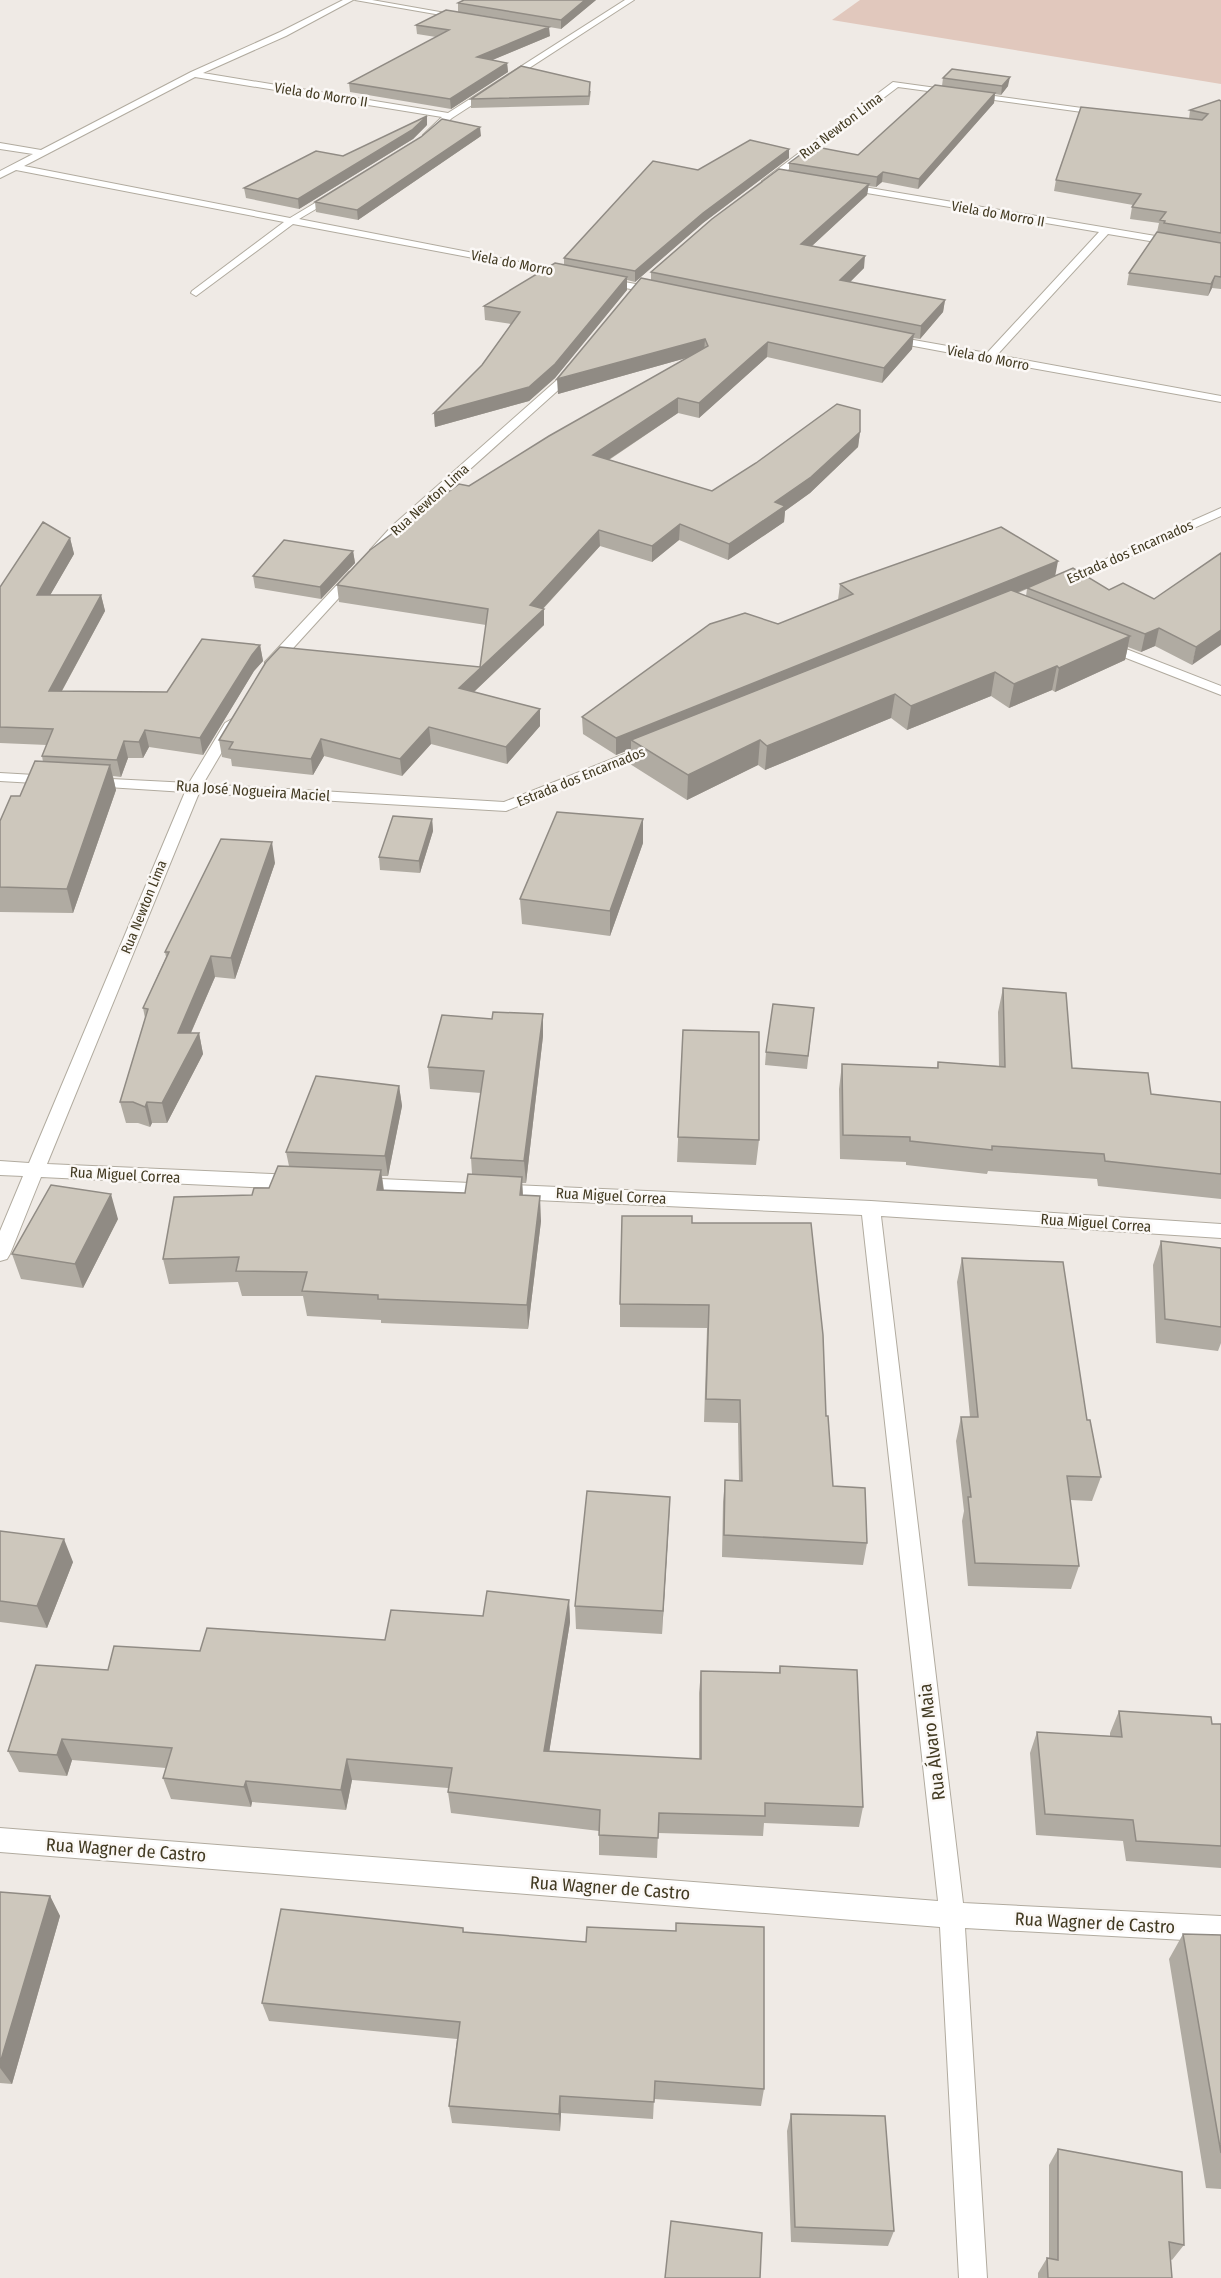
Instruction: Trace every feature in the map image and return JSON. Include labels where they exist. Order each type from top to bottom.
[{"type":"street","points":[[0,175],[194,74],[283,34],[350,0]]},
{"type":"street","points":[[359,0],[472,19]]},
{"type":"street","points":[[417,144],[449,116],[630,0]]},
{"type":"street","points":[[563,34],[574,36]]},
{"type":"street","name":"Viela do Morro II","points":[[194,74],[449,116]]},
{"type":"street","name":"Rua Newton Lima","points":[[759,188],[896,84],[1118,115]]},
{"type":"street","points":[[0,146],[42,153]]},
{"type":"street","name":"Viela do Morro","points":[[15,167],[580,277]]},
{"type":"street","points":[[776,175],[788,177]]},
{"type":"street","name":"Viela do Morro II","points":[[834,185],[1221,250]]},
{"type":"street","points":[[196,293],[292,220],[340,191]]},
{"type":"street","points":[[988,359],[1104,232]]},
{"type":"street","points":[[591,279],[673,294]]},
{"type":"street","name":"Viela do Morro","points":[[883,337],[988,359],[1221,399]]},
{"type":"street","name":"Rua Newton Lima","points":[[261,675],[396,529],[561,382],[582,356]]},
{"type":"street","name":"Estrada dos Encarnados","points":[[1049,587],[1221,512]]},
{"type":"street","points":[[1092,640],[1221,692]]},
{"type":"street","name":"Rua Newton Lima","points":[[0,1254],[194,787],[243,705]]},
{"type":"street","name":"Estrada dos Encarnados","points":[[506,807],[661,744]]},
{"type":"street","name":"Rua José Nogueira Maciel","points":[[0,777],[506,807]]},
{"type":"street","name":"Rua Miguel Correa","points":[[0,1168],[310,1183]]},
{"type":"street","name":"Rua Miguel Correa","points":[[334,1184],[871,1208],[1221,1231]]},
{"type":"street","name":"Rua Álvaro Maia","points":[[871,1208],[952,1915],[973,2278]]},
{"type":"street","name":"Rua Wagner de Castro","points":[[0,1840],[952,1915],[1221,1929]]},
{"type":"shaded area","points":[[860,0],[1221,0],[1221,84],[832,20]]},
{"type":"building","points":[[464,0],[585,0],[561,20],[458,3]]},
{"type":"building","points":[[446,10],[549,27],[477,57],[507,63],[450,99],[349,83],[449,30],[416,25]]},
{"type":"building","points":[[521,66],[590,82],[589,96],[471,99]]},
{"type":"building","points":[[952,69],[1010,77],[1002,86],[943,78]]},
{"type":"building","points":[[935,85],[995,93],[919,179],[883,172],[877,177],[789,163],[804,152],[813,154],[822,148],[858,155]]},
{"type":"building","points":[[1221,101],[1221,233],[1164,223],[1165,221],[1160,220],[1166,212],[1132,207],[1141,194],[1056,180],[1081,107],[1202,120],[1208,114],[1190,110]]},
{"type":"building","points":[[427,116],[412,130],[298,199],[244,188],[316,151],[343,156]]},
{"type":"building","points":[[442,119],[480,127],[357,210],[315,202],[421,137]]},
{"type":"building","points":[[750,140],[789,149],[703,213],[635,271],[564,258],[653,161],[698,170]]},
{"type":"building","points":[[779,169],[869,184],[801,244],[865,256],[840,280],[945,300],[921,326],[651,272],[712,219]]},
{"type":"building","points":[[1157,232],[1221,243],[1221,277],[1215,276],[1211,284],[1129,273]]},
{"type":"building","points":[[555,263],[627,277],[555,364],[529,387],[434,413],[482,365],[520,312],[484,306]]},
{"type":"building","points":[[641,278],[914,334],[884,368],[768,342],[699,403],[678,398],[593,455],[712,491],[756,463],[837,404],[860,410],[860,432],[811,477],[775,502],[785,506],[729,544],[680,524],[652,546],[599,530],[530,605],[544,609],[459,688],[540,709],[506,747],[429,727],[400,759],[321,739],[311,759],[229,749],[233,742],[219,740],[266,662],[280,647],[480,667],[488,609],[337,585],[370,550],[459,484],[469,486],[549,436],[708,346],[705,339],[557,379]]},
{"type":"building","points":[[43,522],[70,538],[37,595],[101,595],[49,691],[167,692],[202,639],[260,645],[200,738],[145,730],[139,742],[124,741],[117,760],[42,756],[53,729],[0,727],[0,587]]},
{"type":"building","points":[[1001,527],[1058,561],[616,738],[582,717],[710,624],[745,613],[778,624],[853,594],[840,584]]},
{"type":"building","points":[[284,540],[353,551],[320,587],[253,576]]},
{"type":"building","points":[[1221,553],[1221,630],[1196,647],[1159,628],[1145,634],[1027,588],[1073,568],[1109,590],[1123,583],[1154,599]]},
{"type":"building","points":[[1011,590],[1130,636],[1059,668],[1057,666],[1014,684],[995,672],[911,706],[895,694],[767,746],[760,740],[688,775],[631,740]]},
{"type":"building","points":[[35,761],[110,765],[67,889],[0,887],[0,821],[11,796],[20,796]]},
{"type":"building","points":[[557,812],[643,819],[610,911],[520,899]]},
{"type":"building","points":[[393,816],[432,819],[419,861],[379,857]]},
{"type":"building","points":[[221,839],[272,842],[231,958],[211,956],[178,1033],[199,1033],[162,1103],[147,1102],[145,1107],[133,1102],[120,1102],[148,1009],[143,1008],[169,952],[165,952]]},
{"type":"building","points":[[1003,988],[1066,993],[1072,1068],[1148,1073],[1151,1094],[1221,1102],[1221,1174],[1105,1161],[1104,1154],[992,1146],[992,1150],[910,1141],[910,1137],[843,1135],[842,1064],[938,1068],[938,1062],[1005,1067]]},
{"type":"building","points":[[773,1004],[814,1008],[808,1056],[766,1052]]},
{"type":"building","points":[[493,1012],[543,1014],[524,1161],[471,1158],[484,1071],[428,1067],[442,1015],[492,1019]]},
{"type":"building","points":[[683,1030],[759,1032],[759,1140],[678,1137]]},
{"type":"building","points":[[316,1076],[399,1086],[385,1156],[286,1152]]},
{"type":"building","points":[[278,1166],[381,1170],[377,1190],[465,1193],[468,1174],[522,1177],[520,1195],[540,1196],[527,1305],[378,1299],[378,1295],[302,1291],[307,1272],[236,1271],[239,1257],[163,1259],[174,1197],[252,1195],[254,1188],[269,1188]]},
{"type":"building","points":[[51,1185],[111,1194],[75,1264],[12,1254]]},
{"type":"building","points":[[622,1216],[692,1216],[692,1223],[811,1223],[823,1335],[826,1416],[828,1416],[833,1486],[865,1488],[867,1543],[724,1535],[725,1480],[742,1481],[740,1400],[706,1399],[709,1305],[620,1304]]},
{"type":"building","points":[[1161,1241],[1221,1248],[1221,1327],[1165,1319]]},
{"type":"building","points":[[962,1258],[1063,1262],[1087,1420],[1090,1420],[1101,1477],[1067,1476],[1079,1566],[975,1563],[968,1497],[971,1497],[961,1417],[978,1417]]},
{"type":"building","points":[[587,1491],[670,1497],[663,1611],[575,1606]]},
{"type":"building","points":[[0,1531],[64,1539],[37,1606],[0,1601]]},
{"type":"building","points":[[487,1591],[569,1600],[544,1751],[701,1759],[701,1671],[780,1673],[780,1666],[857,1670],[863,1807],[765,1803],[765,1816],[659,1813],[658,1838],[599,1835],[600,1810],[448,1792],[452,1768],[347,1759],[341,1790],[246,1781],[244,1787],[163,1778],[172,1748],[62,1739],[57,1755],[8,1751],[36,1665],[108,1670],[114,1646],[200,1651],[207,1628],[385,1640],[391,1610],[483,1616]]},
{"type":"building","points":[[1119,1711],[1211,1717],[1212,1724],[1221,1724],[1221,1846],[1136,1841],[1133,1820],[1045,1814],[1037,1732],[1122,1737]]},
{"type":"building","points":[[0,1892],[50,1896],[0,2063]]},
{"type":"building","points":[[281,1909],[463,1928],[463,1932],[586,1942],[587,1927],[676,1931],[676,1923],[764,1927],[764,2089],[655,2081],[654,2102],[560,2096],[559,2114],[449,2106],[460,2022],[262,2003]]},
{"type":"building","points":[[1183,1934],[1221,1935],[1221,2153]]},
{"type":"building","points":[[791,2114],[885,2116],[894,2231],[795,2227]]},
{"type":"building","points":[[1058,2149],[1182,2172],[1184,2245],[1169,2242],[1172,2278],[1048,2278],[1047,2258],[1058,2260]]},
{"type":"building","points":[[671,2221],[762,2233],[760,2278],[665,2278]]}]
